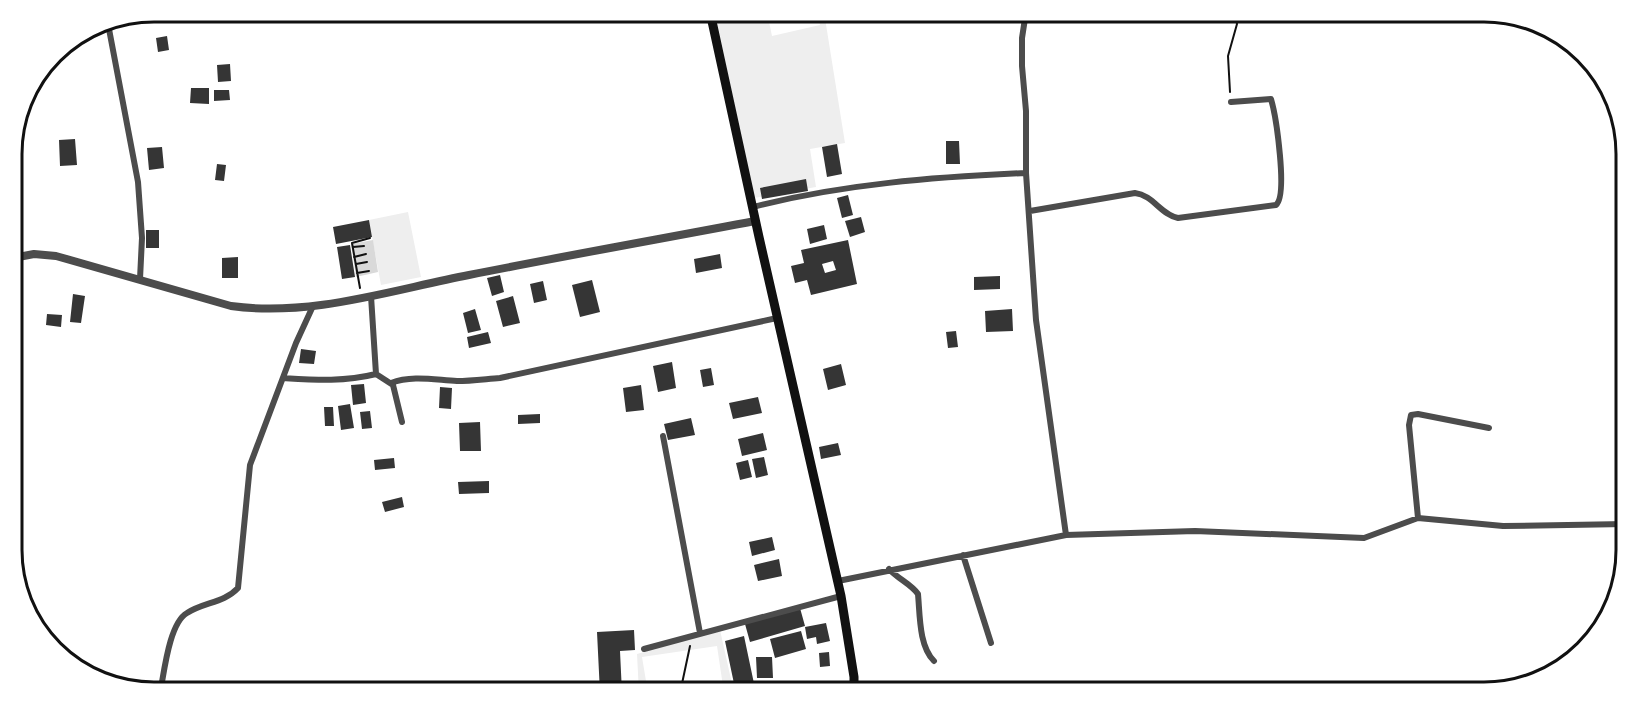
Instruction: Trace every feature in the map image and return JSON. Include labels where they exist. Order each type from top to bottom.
[{"type":"main road","points":[[712,22],[755,221],[838,580],[854,682]]},
{"type":"street","points":[[1024,22],[1022,66],[1026,111],[1026,173],[1036,320],[1066,535]]},
{"type":"street","points":[[109,31],[138,182],[142,238],[140,279]]},
{"type":"street","points":[[1030,211],[1135,193],[1150,198],[1172,217],[1178,218],[1276,206],[1281,197],[1279,150],[1271,99],[1231,102]]},
{"type":"street","points":[[753,207],[829,192],[895,183],[953,176],[1026,173]]},
{"type":"street","points":[[23,256],[34,254],[56,256],[231,306],[259,310],[313,306],[371,296],[530,263],[755,221]]},
{"type":"street","points":[[371,296],[376,374]]},
{"type":"street","points":[[162,682],[167,656],[181,618],[187,613],[232,594],[238,588],[250,465],[313,306]]},
{"type":"street","points":[[391,383],[400,380],[431,378],[459,381],[500,378],[777,318]]},
{"type":"street","points":[[283,378],[353,380],[376,374],[391,383],[394,388],[402,422]]},
{"type":"street","points":[[1418,518],[1409,425],[1411,415],[1418,414],[1489,428]]},
{"type":"street","points":[[663,436],[700,633]]},
{"type":"street","points":[[838,580],[1066,535],[1195,531],[1364,538],[1418,518],[1503,526],[1616,524]]},
{"type":"street","points":[[963,555],[991,643]]},
{"type":"street","points":[[889,569],[918,594],[923,640],[928,655],[934,661]]},
{"type":"street","points":[[644,649],[841,596]]},
{"type":"path","points":[[1231,102],[1228,56],[1237,22]]},
{"type":"path","points":[[353,244],[370,238]]},
{"type":"path","points":[[353,244],[364,246]]},
{"type":"path","points":[[353,244],[358,275],[369,271]]},
{"type":"path","points":[[354,256],[366,255]]},
{"type":"path","points":[[356,264],[367,262]]},
{"type":"path","points":[[683,682],[688,648],[700,633]]},
{"type":"shaded area","points":[[717,22],[769,22],[772,36],[826,22],[845,143],[810,149],[816,187],[754,198]]},
{"type":"shaded area","points":[[408,212],[421,277],[381,285],[369,220]]},
{"type":"shaded area","points":[[373,240],[378,272],[356,277],[351,244]]},
{"type":"shaded area","points":[[720,630],[732,682],[722,682],[717,646],[642,657],[646,682],[638,682],[637,654]]},
{"type":"building","points":[[167,36],[169,50],[158,52],[156,38]]},
{"type":"building","points":[[230,64],[231,81],[218,82],[217,65]]},
{"type":"building","points":[[191,88],[209,88],[209,104],[190,103]]},
{"type":"building","points":[[214,90],[229,90],[230,100],[214,101]]},
{"type":"building","points":[[75,139],[77,165],[60,166],[59,140]]},
{"type":"building","points":[[946,141],[959,141],[960,164],[946,164]]},
{"type":"building","points":[[837,144],[842,174],[827,177],[822,147]]},
{"type":"building","points":[[162,147],[164,168],[149,170],[147,148]]},
{"type":"building","points":[[217,164],[226,165],[224,181],[215,180]]},
{"type":"building","points":[[806,179],[808,191],[762,199],[760,188]]},
{"type":"building","points":[[848,195],[853,215],[842,218],[837,198]]},
{"type":"building","points":[[861,217],[865,232],[850,237],[845,221]]},
{"type":"building","points":[[369,220],[372,237],[336,244],[333,227]]},
{"type":"building","points":[[824,225],[827,239],[810,244],[807,229]]},
{"type":"building","points":[[146,230],[159,230],[159,248],[146,248]]},
{"type":"building","points":[[848,240],[857,284],[811,295],[807,280],[795,283],[791,266],[804,263],[801,250]],"holes":[[[833,261],[836,270],[825,273],[822,264]]]},
{"type":"building","points":[[350,245],[355,277],[342,279],[337,247]]},
{"type":"building","points":[[720,254],[722,268],[696,273],[694,259]]},
{"type":"building","points":[[238,257],[238,278],[222,278],[222,258]]},
{"type":"building","points":[[500,275],[504,292],[492,296],[487,278]]},
{"type":"building","points":[[1000,276],[1000,289],[974,290],[974,277]]},
{"type":"building","points":[[592,280],[600,312],[580,317],[572,285]]},
{"type":"building","points":[[543,281],[547,300],[534,303],[530,284]]},
{"type":"building","points":[[73,294],[85,296],[81,323],[70,322]]},
{"type":"building","points":[[513,296],[520,323],[503,327],[496,301]]},
{"type":"building","points":[[475,309],[481,330],[468,333],[463,313]]},
{"type":"building","points":[[1012,309],[1013,331],[986,332],[985,311]]},
{"type":"building","points":[[47,314],[62,315],[61,327],[46,325]]},
{"type":"building","points":[[956,331],[958,347],[948,348],[946,332]]},
{"type":"building","points":[[488,332],[491,343],[469,348],[467,337]]},
{"type":"building","points":[[301,349],[316,351],[314,364],[299,363]]},
{"type":"building","points":[[672,362],[676,388],[658,392],[653,366]]},
{"type":"building","points":[[841,364],[846,385],[828,390],[823,369]]},
{"type":"building","points":[[711,368],[714,385],[703,387],[700,370]]},
{"type":"building","points":[[364,384],[366,403],[353,405],[351,385]]},
{"type":"building","points":[[641,385],[644,410],[626,412],[623,388]]},
{"type":"building","points":[[440,387],[452,388],[451,409],[439,408]]},
{"type":"building","points":[[758,397],[762,413],[733,419],[729,403]]},
{"type":"building","points":[[350,404],[354,428],[341,430],[338,406]]},
{"type":"building","points":[[324,407],[333,407],[334,426],[325,426]]},
{"type":"building","points":[[370,411],[372,428],[362,429],[360,412]]},
{"type":"building","points":[[540,414],[540,423],[518,424],[518,415]]},
{"type":"building","points":[[691,418],[695,435],[668,440],[664,424]]},
{"type":"building","points":[[480,422],[481,451],[460,451],[459,423]]},
{"type":"building","points":[[763,433],[767,450],[742,456],[738,439]]},
{"type":"building","points":[[838,443],[841,455],[821,459],[819,447]]},
{"type":"building","points":[[764,457],[768,475],[756,478],[752,459]]},
{"type":"building","points":[[394,458],[395,468],[375,470],[374,460]]},
{"type":"building","points":[[748,460],[752,477],[740,480],[736,463]]},
{"type":"building","points":[[489,481],[489,493],[459,494],[458,482]]},
{"type":"building","points":[[402,497],[404,507],[385,512],[382,502]]},
{"type":"building","points":[[772,537],[775,550],[752,556],[749,542]]},
{"type":"building","points":[[779,559],[782,576],[758,581],[754,565]]},
{"type":"building","points":[[800,608],[805,626],[750,642],[745,624]]},
{"type":"building","points":[[826,623],[830,641],[817,644],[816,637],[807,639],[805,627]]},
{"type":"building","points":[[634,630],[635,650],[620,651],[621,682],[599,682],[597,632]]},
{"type":"building","points":[[801,631],[806,649],[775,658],[770,639]]},
{"type":"building","points":[[744,636],[754,682],[734,682],[725,641]]},
{"type":"building","points":[[829,652],[830,666],[820,667],[819,653]]},
{"type":"building","points":[[756,657],[772,657],[773,678],[757,678]]}]
